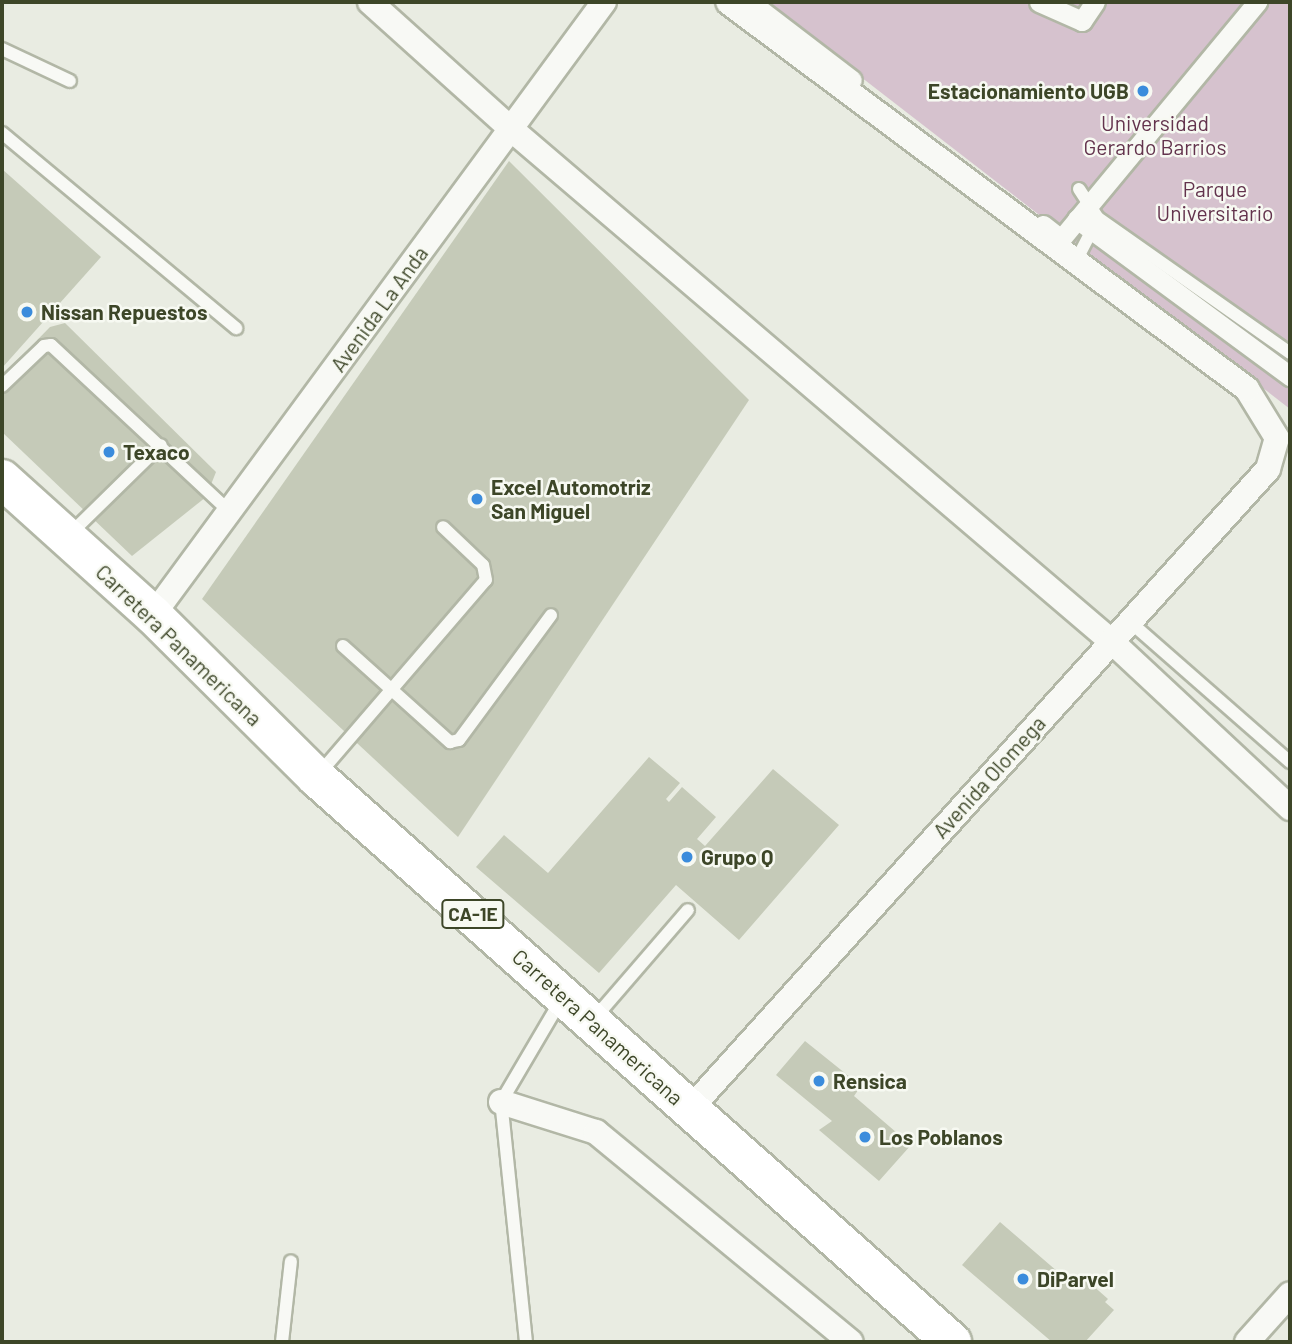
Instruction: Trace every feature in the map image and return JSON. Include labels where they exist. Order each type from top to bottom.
[{"type":"highway","name":"Carretera Panamericana","points":[[2,479],[65,539],[153,615],[316,777],[565,994],[690,1110],[952,1342]]},
{"type":"street","points":[[370,2],[511,129],[1111,641],[1290,808]]},
{"type":"street","name":"Avenida La Anda","points":[[153,615],[604,2]]},
{"type":"street","points":[[728,2],[1076,261]]},
{"type":"street","points":[[750,2],[1061,239],[1087,212],[1257,2]]},
{"type":"street","points":[[1039,2],[1082,22],[1096,2]]},
{"type":"street","points":[[1087,212],[1290,376]]},
{"type":"street","name":"Avenida Olomega","points":[[690,1110],[1268,469],[1277,438],[1247,389],[1076,261]]},
{"type":"street","points":[[501,1102],[596,1132],[851,1342]]},
{"type":"street","points":[[1247,1342],[1290,1294]]},
{"type":"lane","points":[[2,49],[70,82]]},
{"type":"lane","points":[[2,133],[236,328]]},
{"type":"lane","points":[[1076,261],[1087,212],[1290,353]]},
{"type":"lane","points":[[2,386],[44,346],[51,345],[230,512]]},
{"type":"lane","points":[[65,539],[161,445]]},
{"type":"lane","points":[[316,777],[486,580],[483,565],[443,527]]},
{"type":"lane","points":[[342,646],[444,738],[459,740],[551,615]]},
{"type":"lane","points":[[1129,621],[1290,762]]},
{"type":"lane","points":[[593,1021],[688,910]]},
{"type":"lane","points":[[526,1342],[501,1102],[565,994]]},
{"type":"lane","points":[[282,1342],[291,1261]]},
{"type":"green space","name":"Universidad Gerardo Barrios","points":[[764,2],[1290,2],[1290,409]]},
{"type":"building","name":"Excel Automotriz San Miguel","points":[[509,161],[749,400],[458,837],[202,599]]},
{"type":"building","name":"Nissan Repuestos","points":[[2,169],[101,257],[2,368]]},
{"type":"building","name":"Texaco","points":[[65,323],[216,472],[206,497],[132,556],[2,432],[2,376],[50,327]]},
{"type":"building","name":"Grupo Q","points":[[649,757],[680,783],[666,799],[669,802],[682,787],[716,817],[697,839],[705,846],[773,769],[839,825],[739,940],[676,885],[599,973],[476,867],[504,835],[548,873]]},
{"type":"building","points":[[805,1041],[861,1086],[854,1096],[911,1145],[879,1181],[819,1130],[832,1121],[776,1075]]},
{"type":"building","name":"DiParvel","points":[[1000,1222],[1072,1284],[1081,1275],[1108,1299],[1105,1302],[1114,1310],[1085,1342],[1052,1342],[962,1265]]},
{"type":"place","name":"Estacionamiento UGB","points":[[1143,91]]},
{"type":"place","name":"Nissan Repuestos","points":[[27,312]]},
{"type":"place","name":"Texaco","points":[[109,452]]},
{"type":"place","name":"Excel Automotriz San Miguel","points":[[477,499]]},
{"type":"place","name":"Grupo Q","points":[[687,857]]},
{"type":"place","name":"Rensica","points":[[819,1081]]},
{"type":"place","name":"Los Poblanos","points":[[865,1137]]},
{"type":"place","name":"DiParvel","points":[[1023,1279]]},
{"type":"park label","name":"Parque Universitario","points":[[1215,201]]}]
